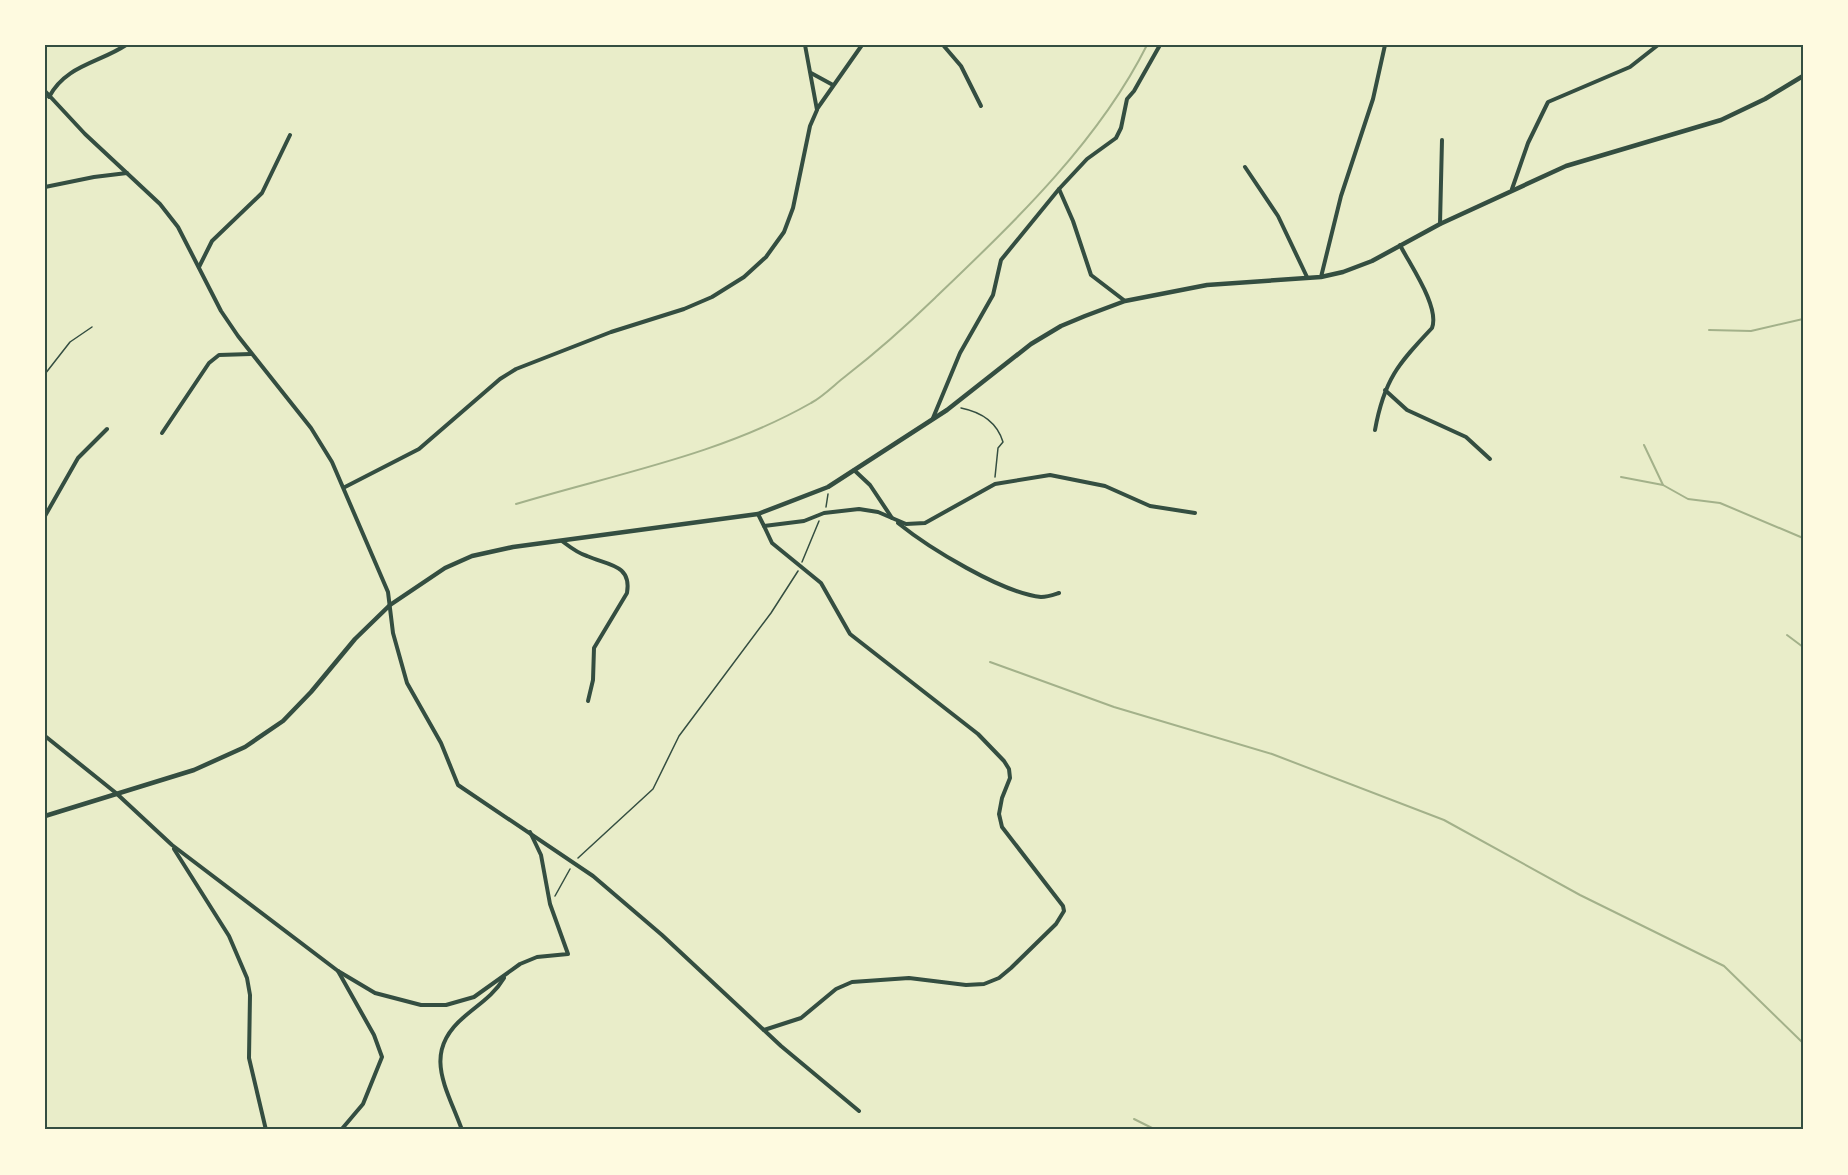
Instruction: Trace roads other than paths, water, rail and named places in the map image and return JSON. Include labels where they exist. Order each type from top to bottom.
[{"type":"street","points":[[50,97],[54,88],[77,68],[126,45]]},
{"type":"street","points":[[805,45],[817,110]]},
{"type":"street","points":[[345,487],[419,449],[500,379],[516,369],[611,332],[684,309],[712,297],[744,277],[766,257],[784,232],[793,208],[810,126],[833,85],[862,45]]},
{"type":"street","points":[[944,45],[961,66],[981,106]]},
{"type":"street","points":[[933,419],[960,353],[993,295],[1001,260],[1059,189],[1087,159],[1116,138],[1121,128],[1127,99],[1134,92],[1160,45]]},
{"type":"street","points":[[1321,277],[1341,196],[1372,99],[1385,45]]},
{"type":"street","points":[[1512,189],[1528,143],[1548,102],[1630,67],[1658,45]]},
{"type":"street","points":[[811,73],[833,85]]},
{"type":"street","points":[[45,816],[194,770],[245,747],[283,721],[311,692],[355,639],[390,605],[445,568],[472,556],[513,547],[758,514],[828,487],[933,419],[1041,338],[1061,326],[1125,301],[1207,285],[1321,277],[1372,261],[1440,224],[1512,189],[1566,166],[1721,120],[1765,99],[1803,76]]},
{"type":"street","points":[[45,91],[160,204],[178,227],[221,311],[311,428],[345,487],[388,592],[393,633],[407,683],[441,743],[458,784],[466,792],[530,831],[574,862],[662,935],[764,1030],[859,1110]]},
{"type":"street","points":[[199,268],[212,241],[262,193],[290,135]]},
{"type":"street","points":[[1440,224],[1442,140]]},
{"type":"street","points":[[1245,167],[1278,216],[1307,277]]},
{"type":"street","points":[[45,187],[128,173]]},
{"type":"street","points":[[1059,189],[1073,221],[1090,275],[1125,301]]},
{"type":"street","points":[[1375,430],[1384,390],[1395,368],[1432,328],[1435,321],[1430,302],[1400,245]]},
{"type":"street","points":[[162,433],[209,363],[219,355],[252,354]]},
{"type":"street","points":[[1384,390],[1407,410],[1466,437],[1490,459]]},
{"type":"street","points":[[45,516],[78,458],[107,429]]},
{"type":"street","points":[[854,470],[870,485],[893,519],[935,549],[992,579],[1032,595],[1048,597],[1059,593]]},
{"type":"street","points":[[764,526],[804,521],[824,513],[859,509],[878,512],[906,524],[925,523],[994,484],[1031,476],[1068,478],[1114,489],[1150,506],[1195,513]]},
{"type":"street","points":[[758,514],[772,543],[801,564],[821,583],[850,634],[978,734],[1004,761],[1009,769],[1010,778],[1002,798],[999,814],[1002,827],[1063,906],[1064,911],[1056,924],[1011,968],[992,981],[966,985],[909,978],[852,982],[836,989],[801,1018],[764,1030]]},
{"type":"street","points":[[562,541],[582,554],[617,565],[625,572],[629,584],[627,593],[594,648],[593,680],[588,700]]},
{"type":"street","points":[[45,736],[116,794],[172,845],[338,971],[375,993],[421,1005],[446,1005],[474,997],[520,964],[537,957],[568,954],[550,904],[541,855],[530,831]]},
{"type":"street","points":[[172,845],[229,936],[247,978],[250,995],[249,1058],[266,1130]]},
{"type":"street","points":[[338,971],[374,1035],[382,1057],[363,1104],[340,1130]]},
{"type":"street","points":[[462,1130],[443,1084],[439,1064],[443,1044],[453,1026],[496,990],[504,977]]},
{"type":"waterway","points":[[516,504],[704,450],[776,421],[820,397],[914,318],[1052,180],[1104,115],[1127,81],[1147,45]]},
{"type":"waterway","points":[[1709,330],[1751,331],[1803,319]]},
{"type":"waterway","points":[[1644,445],[1663,485],[1688,499],[1720,503],[1803,538]]},
{"type":"waterway","points":[[1621,477],[1663,485]]},
{"type":"waterway","points":[[1787,635],[1803,647]]},
{"type":"waterway","points":[[990,662],[1114,707],[1272,754],[1444,820],[1580,895],[1724,966],[1803,1043]]},
{"type":"waterway","points":[[1134,1119],[1156,1130]]}]
